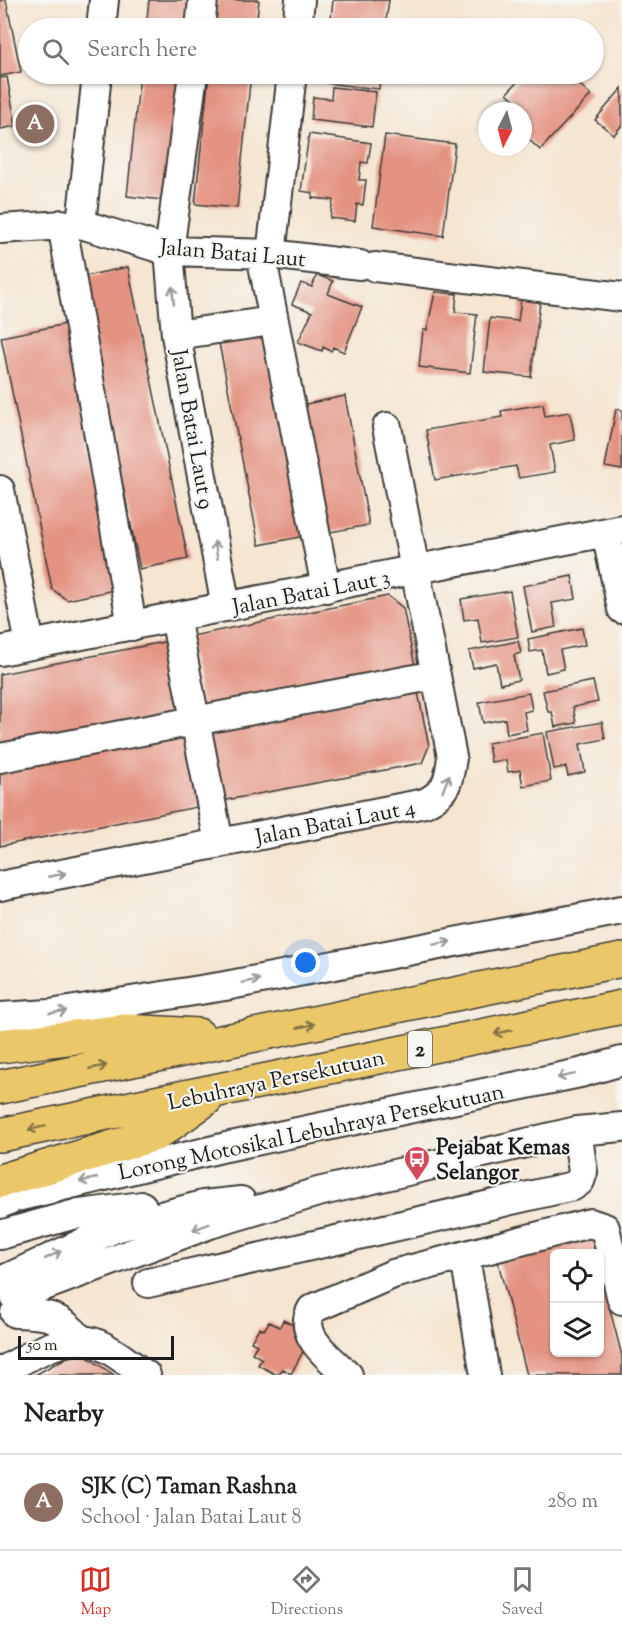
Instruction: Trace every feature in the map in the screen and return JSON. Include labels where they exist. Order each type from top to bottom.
[{"type":"highway","name":"Lebuhraya Persekutuan","points":[[0,1087],[249,1038],[622,960]]},
{"type":"highway","name":"Lebuhraya Persekutuan","points":[[0,1135],[622,1007]]},
{"type":"highway","points":[[0,1046],[126,1031],[249,1038]]},
{"type":"highway","points":[[0,1181],[156,1134],[217,1091]]},
{"type":"street","points":[[102,18],[104,0]]},
{"type":"street","points":[[201,18],[204,0]]},
{"type":"street","points":[[298,18],[300,0]]},
{"type":"street","points":[[94,84],[72,224],[132,626]]},
{"type":"street","name":"Jalan Batai Laut 9","points":[[193,84],[169,250],[176,335],[226,607]]},
{"type":"street","points":[[291,84],[266,254],[272,321],[326,588]]},
{"type":"street","name":"Jalan Batai Laut","points":[[0,229],[72,224],[169,250],[266,254],[622,297]]},
{"type":"street","points":[[176,335],[272,321]]},
{"type":"street","name":"Jalan Batai Laut 4","points":[[0,886],[425,804],[441,795],[450,774],[452,758],[387,427]]},
{"type":"street","points":[[0,490],[4,531],[30,645]]},
{"type":"street","points":[[614,531],[622,609]]},
{"type":"street","name":"Jalan Batai Laut 3","points":[[0,651],[614,531]]},
{"type":"street","points":[[175,617],[219,843]]},
{"type":"street","points":[[0,758],[436,675]]},
{"type":"street","points":[[0,1017],[50,1014],[225,986],[622,910]]},
{"type":"street","name":"Lorong Motosikal Lebuhraya Persekutuan","points":[[0,1204],[13,1198],[226,1147],[580,1073],[622,1061]]},
{"type":"street","points":[[6,1300],[210,1224],[318,1192],[577,1131],[622,1127]]},
{"type":"street","points":[[148,1283],[573,1186],[580,1181],[583,1172],[577,1131]]},
{"type":"street","points":[[156,1134],[226,1147]]},
{"type":"street","points":[[0,1235],[72,1215],[156,1205],[203,1205],[318,1192]]},
{"type":"street","points":[[6,1300],[116,1228],[203,1205]]},
{"type":"street","points":[[348,1375],[314,1344],[308,1326],[309,1315],[312,1309],[393,1274],[590,1223],[605,1228],[622,1300]]},
{"type":"street","points":[[381,1228],[393,1274]]},
{"type":"street","points":[[465,1257],[485,1375]]},
{"type":"street","points":[[71,1277],[62,1299],[74,1331]]},
{"type":"street","points":[[6,1300],[42,1314],[96,1342],[146,1375]]},
{"type":"street","points":[[0,1372],[58,1344],[74,1331]]},
{"type":"building","points":[[0,0],[6,0],[18,58],[18,73],[0,76]]},
{"type":"building","points":[[149,0],[194,0],[191,18],[147,18]]},
{"type":"building","points":[[217,0],[259,0],[257,18],[215,18]]},
{"type":"building","points":[[333,0],[389,0],[386,18],[331,18]]},
{"type":"building","points":[[7,77],[16,126],[0,129],[0,78]]},
{"type":"building","points":[[139,84],[184,84],[171,201],[127,196]]},
{"type":"building","points":[[208,84],[250,84],[237,208],[195,204]]},
{"type":"building","points":[[335,84],[379,84],[379,89]]},
{"type":"building","points":[[516,84],[579,84],[591,95],[540,150],[532,142],[532,102],[517,102],[507,93]]},
{"type":"building","points":[[332,87],[376,92],[372,127],[311,120],[313,97],[331,99]]},
{"type":"building","points":[[622,88],[622,125],[614,135],[595,120]]},
{"type":"building","points":[[309,134],[371,143],[368,163],[361,162],[359,180],[366,180],[363,205],[357,204],[355,221],[330,218],[333,200],[312,198],[313,193],[301,191]]},
{"type":"building","points":[[385,135],[455,144],[443,236],[373,226]]},
{"type":"building","points":[[128,267],[188,559],[140,569],[80,277]]},
{"type":"building","points":[[317,275],[333,281],[328,294],[362,307],[344,352],[333,347],[331,351],[323,347],[322,351],[298,342],[312,312],[292,304],[301,283],[312,287]]},
{"type":"building","points":[[435,292],[457,294],[455,312],[477,314],[470,373],[419,367],[423,330],[427,330]]},
{"type":"building","points":[[521,299],[540,302],[531,377],[484,372],[490,318],[518,321]]},
{"type":"building","points":[[66,324],[119,589],[67,600],[52,589],[1,337]]},
{"type":"building","points":[[265,329],[305,536],[259,545],[218,338]]},
{"type":"building","points":[[345,396],[369,525],[325,533],[301,405]]},
{"type":"building","points":[[543,404],[545,416],[570,412],[575,440],[550,445],[555,472],[519,478],[516,466],[435,480],[426,430],[502,417],[501,411]]},
{"type":"building","points":[[616,409],[622,410],[622,470],[605,467]]},
{"type":"building","points":[[572,576],[576,599],[552,603],[556,627],[532,632],[523,586]]},
{"type":"building","points":[[510,591],[518,637],[482,643],[478,618],[464,620],[461,599]]},
{"type":"building","points":[[388,596],[403,608],[415,666],[202,709],[187,637]]},
{"type":"building","points":[[582,628],[585,645],[560,650],[564,669],[546,673],[542,650],[530,652],[528,639]]},
{"type":"building","points":[[169,641],[184,713],[0,748],[0,674]]},
{"type":"building","points":[[518,641],[521,653],[514,655],[519,680],[500,684],[496,663],[473,668],[469,651]]},
{"type":"building","points":[[593,681],[598,702],[573,707],[576,723],[555,727],[552,712],[548,712],[543,691]]},
{"type":"building","points":[[417,688],[429,746],[422,763],[221,801],[207,729]]},
{"type":"building","points":[[529,693],[532,710],[524,712],[527,730],[507,734],[505,719],[483,723],[479,702]]},
{"type":"building","points":[[602,722],[605,739],[580,744],[585,772],[568,776],[566,767],[554,769],[547,732]]},
{"type":"building","points":[[186,731],[202,806],[0,846],[0,768]]},
{"type":"building","points":[[543,733],[551,781],[523,786],[520,770],[508,772],[506,760],[491,762],[488,743]]},
{"type":"building","points":[[592,1238],[595,1249],[550,1249],[550,1357],[604,1357],[604,1286],[622,1356],[622,1375],[527,1375],[498,1262]]},
{"type":"building","points":[[283,1320],[299,1328],[295,1335],[308,1342],[291,1374],[283,1369],[277,1375],[258,1365],[262,1359],[252,1353],[257,1345],[251,1342],[259,1328],[264,1330],[269,1322],[280,1327]]},
{"type":"building","points":[[78,1351],[114,1375],[35,1375]]},
{"type":"place","name":"SJK (C) Taman Rashna","points":[[35,124]]},
{"type":"place","name":"Pejabat Kemas Selangor","points":[[417,1182]]}]
